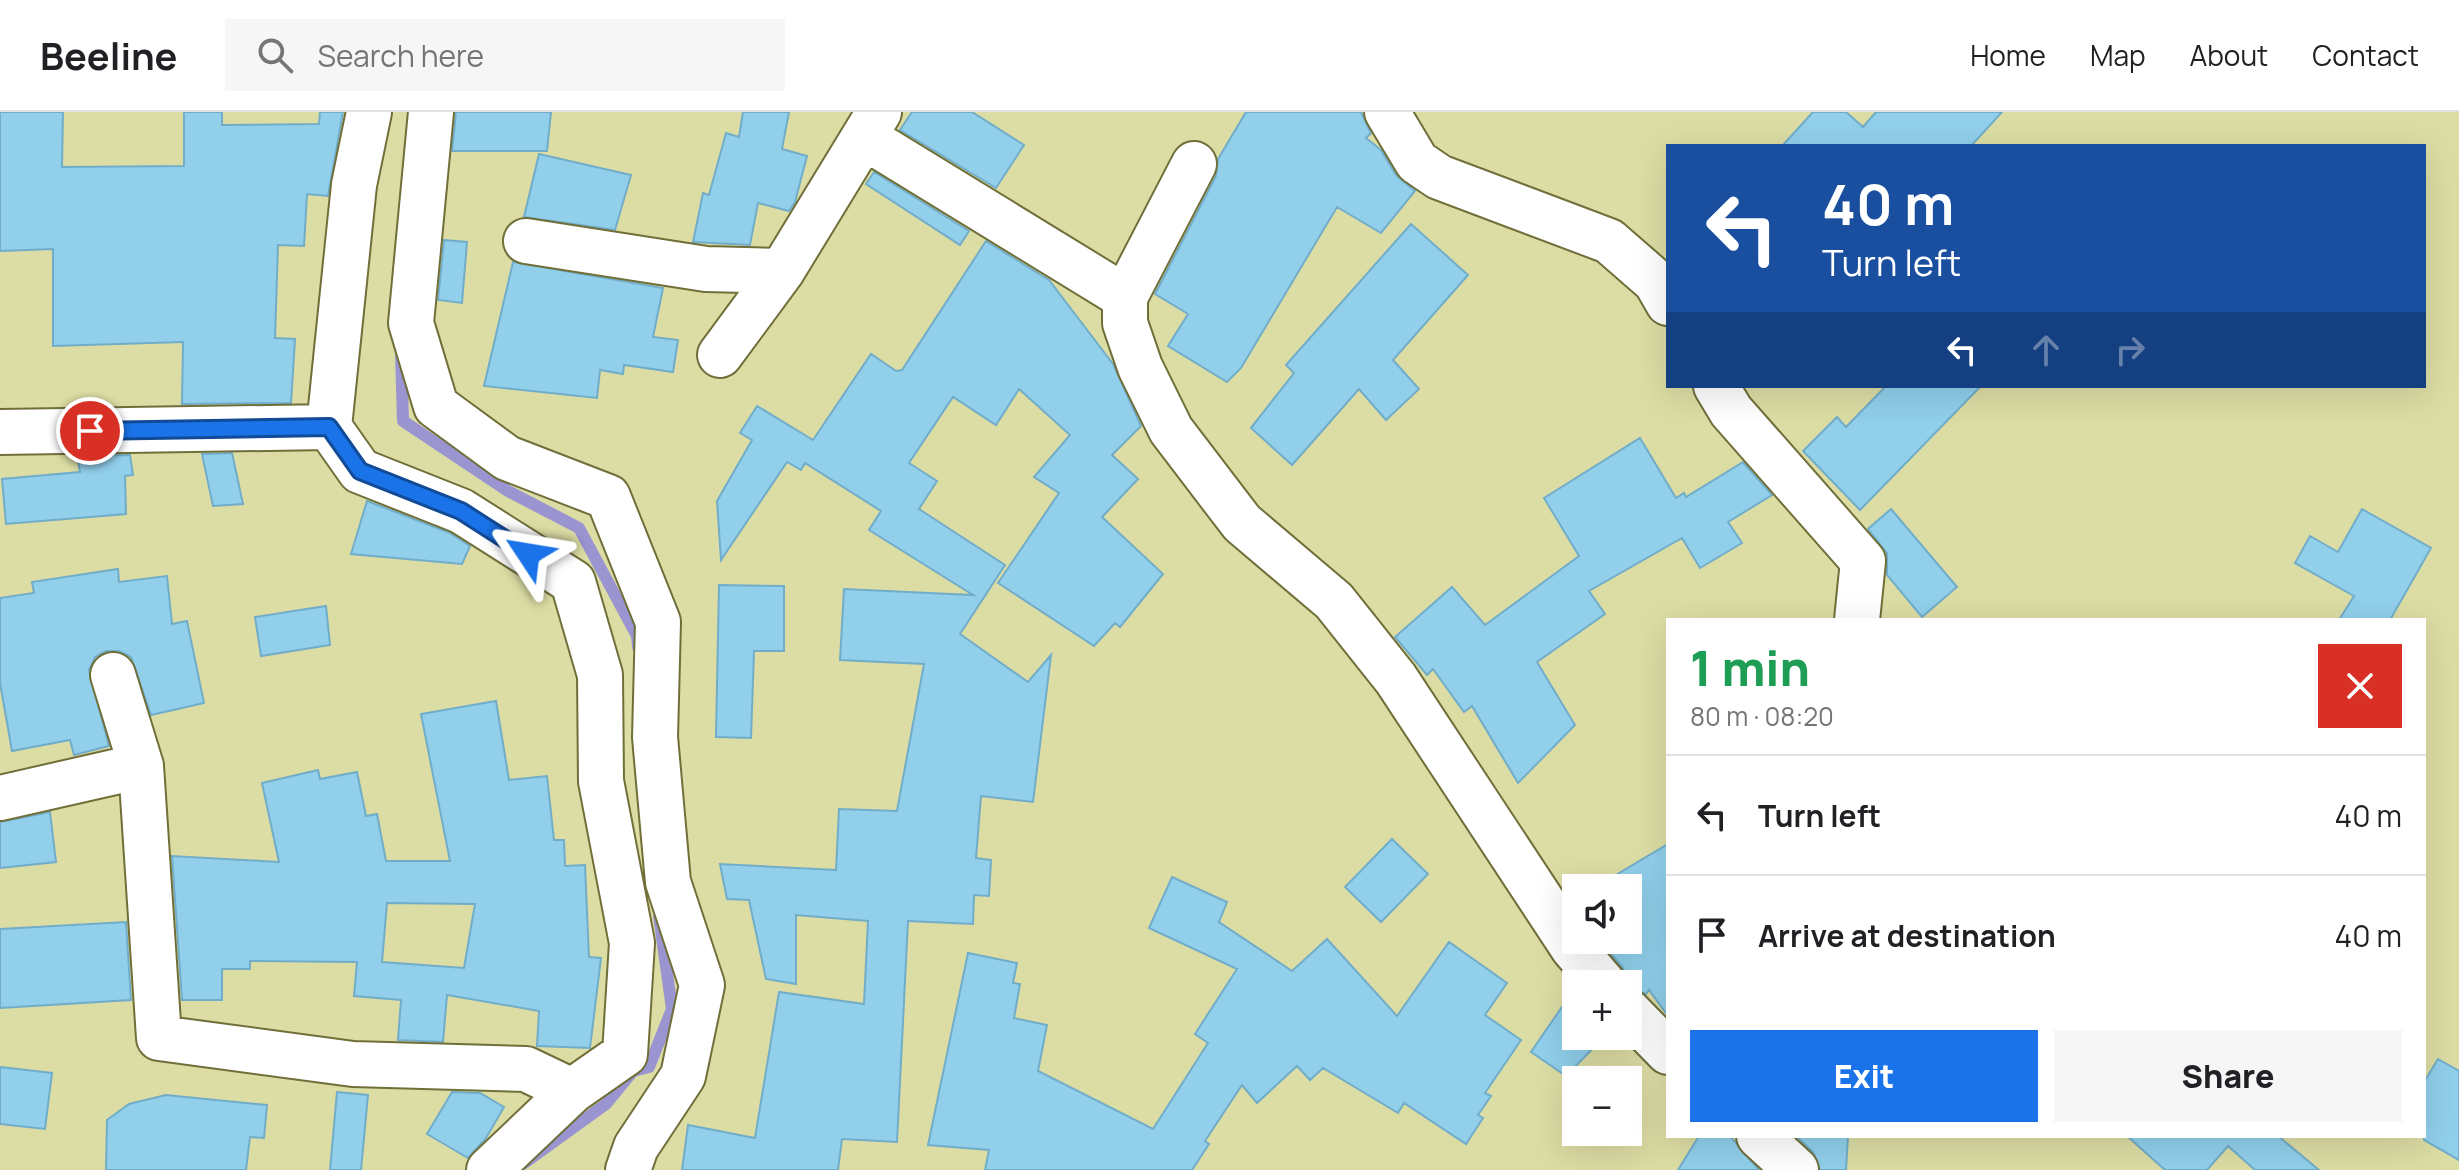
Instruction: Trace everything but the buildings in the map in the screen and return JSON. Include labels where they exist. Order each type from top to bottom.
[{"type":"street","points":[[369,112],[354,185],[329,427],[360,471],[461,511],[573,582],[600,675],[601,781],[654,1063]]},
{"type":"street","points":[[431,112],[411,323],[436,406],[507,458],[608,497],[658,622],[655,737],[668,882],[702,985],[654,1063],[628,1170]]},
{"type":"street","points":[[1387,112],[1417,162],[1439,177],[1609,241],[1656,282],[1666,300]]},
{"type":"street","points":[[720,355],[782,271],[872,124],[1125,297]]},
{"type":"street","points":[[1194,164],[1125,297],[1125,323],[1140,367],[1171,430],[1242,523],[1334,601],[1396,679],[1573,948],[1592,970]]},
{"type":"street","points":[[526,241],[706,269],[782,271]]},
{"type":"street","points":[[1717,388],[1731,411],[1863,561],[1857,618]]},
{"type":"street","points":[[0,432],[329,427]]},
{"type":"street","points":[[113,675],[141,766],[159,1038],[353,1064],[526,1069],[572,1091]]},
{"type":"street","points":[[0,798],[141,766]]},
{"type":"street","points":[[1642,1025],[1666,1050]]},
{"type":"street","points":[[489,1170],[572,1091],[654,1063]]},
{"type":"street","points":[[1761,1138],[1796,1170]]},
{"type":"waterway","points":[[401,352],[403,421],[508,491],[579,528],[637,636],[638,647]]},
{"type":"waterway","points":[[523,1164],[606,1104],[633,1071],[649,1067],[672,1009],[659,916]]},
{"type":"route","points":[[90,431],[329,427],[360,471],[461,511],[528,554]]}]
